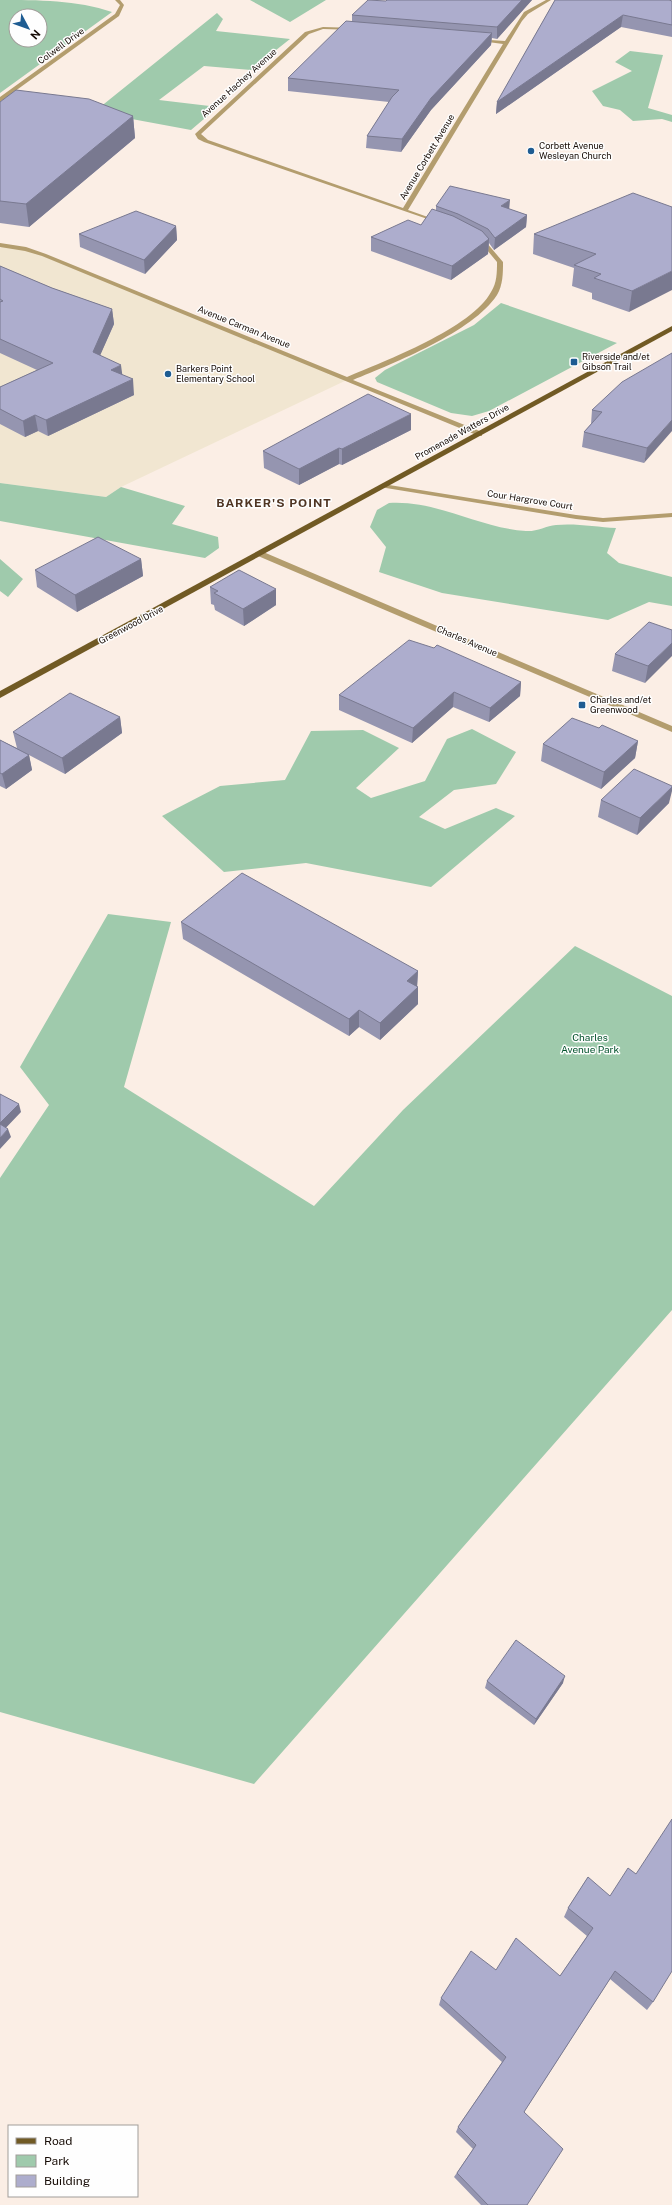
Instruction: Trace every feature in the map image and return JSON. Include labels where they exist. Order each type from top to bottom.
[{"type":"main road","name":"Promenade Watters Drive","points":[[261,554],[672,328]]},
{"type":"main road","name":"Greenwood Drive","points":[[0,695],[261,554]]},
{"type":"street","name":"Colwell Drive","points":[[0,100],[117,15],[121,10],[122,5],[117,0]]},
{"type":"street","name":"Avenue Corbett Avenue","points":[[448,226],[405,210],[526,14],[549,0]]},
{"type":"street","name":"Avenue Hachey Avenue","points":[[359,30],[323,28],[307,33],[198,134],[200,138],[206,141],[405,210]]},
{"type":"street","points":[[469,39],[508,43]]},
{"type":"street","points":[[349,379],[438,337],[472,316],[491,299],[500,281],[500,262],[484,243],[473,237]]},
{"type":"street","name":"Avenue Carman Avenue","points":[[0,245],[26,249],[44,255],[349,379],[479,434]]},
{"type":"street","name":"Cour Hargrove Court","points":[[386,486],[576,517],[603,520],[672,515]]},
{"type":"street","name":"Charles Avenue","points":[[261,554],[672,729]]},
{"type":"shaded area","name":"Barkers Point Elementary School","points":[[3,246],[26,249],[349,379],[121,487],[106,497],[0,483],[0,248]]},
{"type":"green space","points":[[0,0],[71,3],[112,12],[0,93]]},
{"type":"green space","points":[[250,0],[326,0],[290,22]]},
{"type":"green space","points":[[217,13],[223,19],[216,31],[290,39],[251,70],[204,66],[159,100],[218,107],[191,130],[94,112]]},
{"type":"green space","points":[[630,51],[663,55],[648,108],[672,115],[672,122],[662,119],[633,121],[620,110],[603,106],[592,91],[632,71],[615,62]]},
{"type":"green space","points":[[501,303],[617,343],[489,411],[472,416],[451,413],[377,382],[375,378],[385,370],[474,325]]},
{"type":"green space","points":[[0,483],[106,497],[121,487],[185,506],[172,524],[218,537],[219,548],[205,558],[0,521]]},
{"type":"green space","points":[[389,503],[407,503],[424,506],[492,525],[526,531],[534,531],[552,526],[563,525],[616,528],[607,553],[619,563],[672,577],[672,606],[649,602],[608,620],[442,593],[379,572],[386,547],[370,527],[377,510]]},
{"type":"green space","points":[[0,559],[23,579],[8,597],[0,591]]},
{"type":"green space","points":[[472,729],[516,752],[496,784],[454,790],[419,817],[445,829],[496,808],[515,816],[431,887],[306,863],[224,872],[162,816],[220,786],[285,780],[311,731],[363,730],[399,748],[356,788],[371,798],[425,781],[447,739]]},
{"type":"green space","name":"Charles Avenue Park","points":[[108,914],[171,922],[124,1087],[314,1206],[403,1110],[575,946],[672,996],[672,1310],[254,1784],[0,1712],[0,1178],[49,1105],[20,1067]]},
{"type":"building","points":[[368,0],[522,0],[497,27],[352,15]]},
{"type":"building","points":[[555,0],[669,0],[672,1],[672,25],[623,15],[497,102]]},
{"type":"building","points":[[346,21],[492,33],[431,98],[402,139],[367,136],[392,97],[399,90],[288,78]]},
{"type":"building","points":[[16,90],[89,99],[133,116],[26,204],[0,201],[0,102]]},
{"type":"building","points":[[450,186],[510,200],[501,206],[527,215],[495,238],[488,229],[458,214],[436,206]]},
{"type":"building","points":[[633,193],[672,207],[672,271],[632,291],[594,278],[601,274],[574,265],[596,254],[534,234]]},
{"type":"building","points":[[432,209],[453,216],[482,231],[489,239],[452,266],[371,237],[408,220],[421,225]]},
{"type":"building","points":[[136,211],[176,226],[144,260],[79,234]]},
{"type":"building","name":"Barkers Point Elementary School","points":[[0,266],[52,288],[112,309],[93,352],[121,365],[111,370],[133,379],[46,420],[35,415],[23,421],[0,409],[0,387],[53,363],[0,339],[0,302],[3,301],[0,299]]},
{"type":"building","points":[[672,353],[672,420],[647,448],[584,432],[602,412],[592,410],[622,382]]},
{"type":"building","points":[[368,394],[411,414],[342,449],[339,448],[299,469],[263,451]]},
{"type":"building","points":[[98,537],[141,559],[75,595],[35,570]]},
{"type":"building","points":[[239,570],[276,589],[243,609],[214,593],[218,591],[210,587]]},
{"type":"building","points":[[649,622],[672,630],[672,643],[648,666],[615,654]]},
{"type":"building","points":[[409,640],[434,648],[437,645],[521,682],[490,708],[454,692],[413,728],[339,695]]},
{"type":"building","points":[[70,693],[120,717],[62,758],[13,732]]},
{"type":"building","points":[[572,718],[599,728],[602,725],[638,741],[604,772],[543,744]]},
{"type":"building","points":[[0,740],[29,755],[2,774],[0,773]]},
{"type":"building","points":[[634,769],[672,786],[640,818],[601,800]]},
{"type":"building","points":[[242,873],[418,971],[407,981],[418,987],[380,1023],[359,1010],[349,1019],[181,922]]},
{"type":"building","points":[[0,1094],[19,1104],[0,1123]]},
{"type":"building","points":[[0,1124],[8,1129],[0,1138]]},
{"type":"building","points":[[516,1640],[565,1676],[536,1719],[487,1681]]},
{"type":"building","points":[[672,1819],[672,1971],[653,2002],[615,1971],[524,2112],[563,2149],[527,2205],[488,2205],[457,2173],[476,2145],[458,2127],[506,2057],[441,1998],[471,1951],[496,1970],[516,1938],[560,1976],[593,1928],[568,1908],[588,1877],[610,1896],[628,1868],[636,1874]]},
{"type":"place","name":"Corbett Avenue Wesleyan Church","points":[[531,151]]},
{"type":"place","name":"Riverside and/et Gibson Trail","points":[[574,362]]},
{"type":"place","name":"Barkers Point Elementary School","points":[[168,374]]},
{"type":"place","name":"Charles and/et Greenwood","points":[[582,705]]},
{"type":"district","name":"BARKER'S POINT","points":[[274,503]]}]
